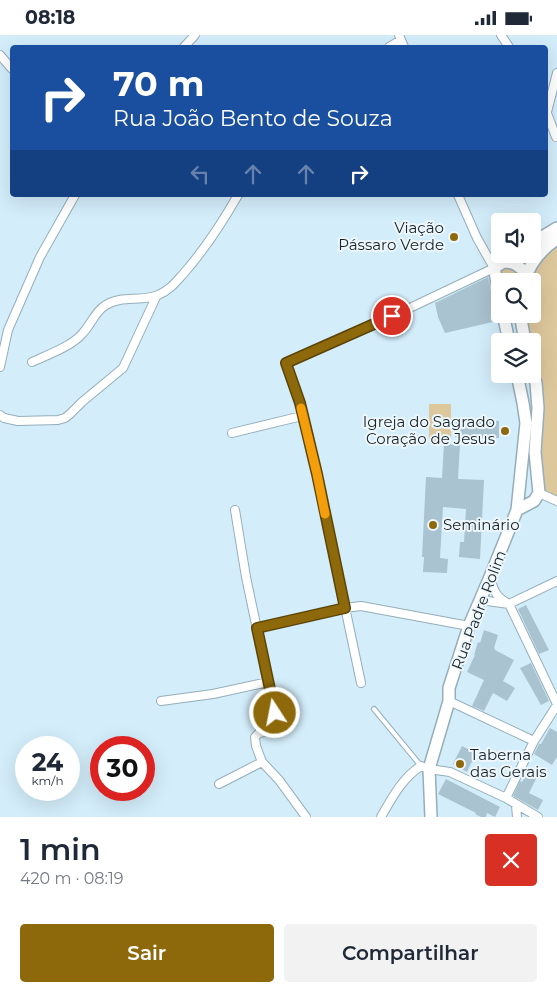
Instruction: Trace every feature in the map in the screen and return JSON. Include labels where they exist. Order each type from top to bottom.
[{"type":"street","points":[[186,45],[195,35]]},
{"type":"street","points":[[0,55],[10,67]]},
{"type":"street","points":[[548,103],[557,73]]},
{"type":"street","points":[[548,115],[557,137]]},
{"type":"street","points":[[0,367],[8,330],[40,257],[74,197]]},
{"type":"street","points":[[32,362],[82,335],[98,312],[106,305],[118,300],[156,297],[172,287],[200,255],[237,197]]},
{"type":"street","points":[[459,197],[477,238],[499,265],[499,273]]},
{"type":"street","points":[[541,238],[557,228]]},
{"type":"street","points":[[528,273],[538,255],[557,239]]},
{"type":"street","points":[[499,265],[510,262],[516,264],[523,273]]},
{"type":"street","points":[[361,683],[317,474],[300,403],[286,363],[374,325],[502,263]]},
{"type":"street","points":[[0,415],[4,418],[18,421],[58,420],[70,414],[123,368],[156,297]]},
{"type":"street","name":"Rua Padre Rolim","points":[[431,817],[425,767],[448,701],[449,688],[469,626],[517,510],[526,423],[518,383]]},
{"type":"street","points":[[517,510],[534,501],[539,491],[535,453],[538,408],[536,383]]},
{"type":"street","points":[[232,433],[302,415]]},
{"type":"street","points":[[520,487],[534,485],[539,491],[557,501]]},
{"type":"street","points":[[235,510],[246,577],[278,729],[259,733],[255,737],[256,746],[262,762],[279,780],[306,817]]},
{"type":"street","points":[[490,577],[496,595],[509,604],[557,705],[534,741],[506,799]]},
{"type":"street","points":[[480,601],[509,604],[557,581]]},
{"type":"street","points":[[257,628],[345,608],[361,607],[469,626]]},
{"type":"street","points":[[161,701],[213,694],[268,682]]},
{"type":"street","points":[[448,701],[534,741]]},
{"type":"street","points":[[219,784],[262,762]]},
{"type":"street","points":[[381,817],[396,791],[412,772],[425,767],[450,772],[538,817]]},
{"type":"street","points":[[516,805],[517,817]]},
{"type":"lane","points":[[374,709],[425,767]]},
{"type":"shaded area","points":[[557,247],[557,497],[542,489],[538,460],[540,396],[538,383],[541,383],[541,333],[527,333],[525,323],[541,323],[541,273],[532,273],[538,263],[541,263],[541,259]]},
{"type":"shaded area","points":[[504,263],[521,273],[498,273],[496,268]]},
{"type":"shaded area","points":[[429,404],[451,404],[451,441],[429,441]]},
{"type":"building","points":[[488,277],[491,290],[491,322],[445,333],[438,317],[435,303]]},
{"type":"building","points":[[456,420],[499,421],[499,438],[455,437]]},
{"type":"building","name":"Seminário","points":[[444,444],[460,445],[458,479],[484,480],[480,559],[459,557],[460,542],[464,542],[466,509],[443,507],[440,558],[448,559],[447,573],[423,572],[426,477],[442,478]]},
{"type":"building","points":[[526,605],[549,650],[539,654],[518,609]]},
{"type":"building","points":[[484,630],[498,635],[495,650],[514,660],[503,681],[515,688],[507,701],[493,693],[484,711],[472,706],[484,680],[467,672]]},
{"type":"building","points":[[531,663],[549,701],[541,705],[520,668]]},
{"type":"building","points":[[550,728],[557,732],[557,757],[552,765],[534,754]]},
{"type":"building","points":[[462,746],[476,753],[467,772],[453,764]]},
{"type":"building","points":[[528,772],[537,777],[529,793],[543,800],[538,810],[513,796],[520,781],[522,782]]},
{"type":"building","points":[[446,779],[500,807],[495,817],[487,813],[486,817],[481,817],[438,794]]},
{"type":"slow traffic","points":[[301,408],[325,514]]},
{"type":"place","name":"Viação Pássaro Verde","points":[[454,237]]},
{"type":"place","name":"Igreja do Sagrado Coração de Jesus","points":[[505,431]]},
{"type":"place","name":"Seminário","points":[[433,525]]},
{"type":"place","name":"Taberna das Gerais","points":[[460,764]]},
{"type":"route","points":[[275,713],[257,628],[345,608],[300,403],[286,363],[392,316]]}]
